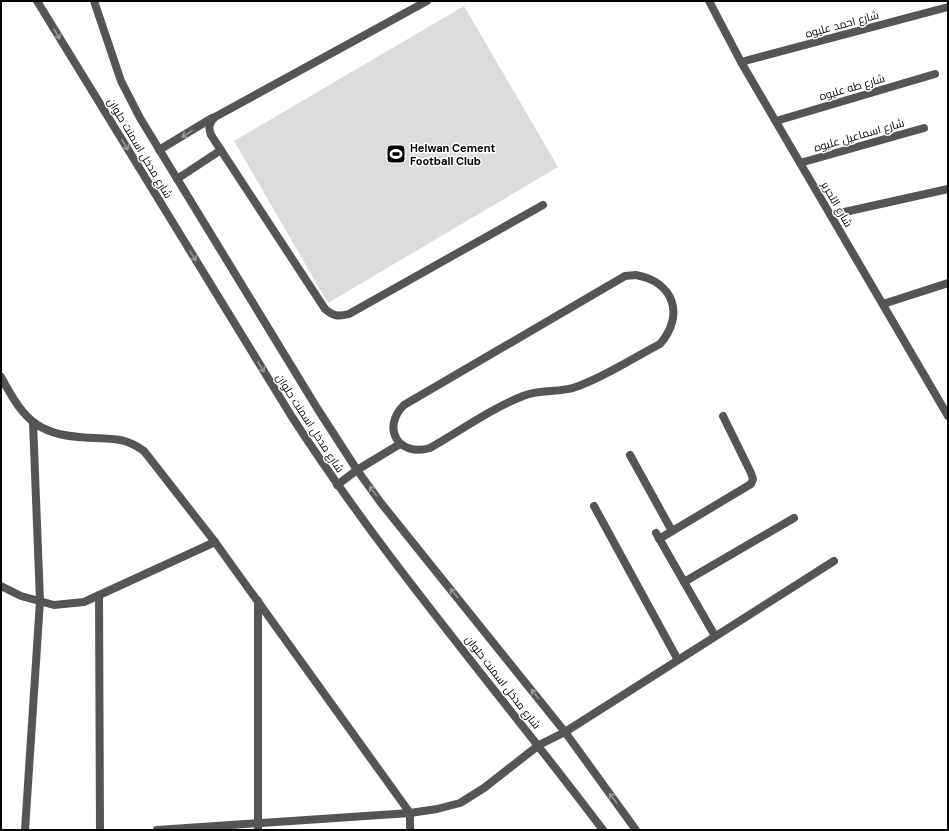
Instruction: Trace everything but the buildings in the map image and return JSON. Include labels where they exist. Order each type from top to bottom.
[{"type":"street","name":"شارع مدخل اسمنت حلوان","points":[[37,1],[292,417],[337,485],[385,551],[539,745],[603,830]]},
{"type":"street","name":"شارع مدخل اسمنت حلوان","points":[[94,1],[121,81],[140,118],[321,415],[357,470],[381,503],[564,732],[636,830]]},
{"type":"street","points":[[159,150],[215,117],[427,1]]},
{"type":"street","name":"شارع التحرير","points":[[709,1],[741,62],[947,412]]},
{"type":"street","name":"شارع احمد عليوه","points":[[741,62],[948,7]]},
{"type":"street","name":"شارع طه عليوه","points":[[776,121],[935,74]]},
{"type":"street","points":[[215,117],[210,122],[208,129],[210,135],[325,309],[331,315],[340,317],[349,314],[543,205]]},
{"type":"street","name":"شارع اسماعيل عليوه","points":[[800,163],[924,128]]},
{"type":"street","points":[[177,179],[221,150]]},
{"type":"street","points":[[831,215],[948,189]]},
{"type":"street","points":[[636,275],[648,277],[667,291],[672,301],[674,313],[673,324],[668,335],[660,344],[588,382],[574,387],[544,390],[524,395],[505,404],[430,448],[419,451],[409,450],[400,444],[394,434],[393,423],[396,413],[404,405],[625,276],[636,275]]},
{"type":"street","points":[[883,304],[948,283]]},
{"type":"street","points":[[1,377],[17,406],[33,422],[54,434],[129,441],[144,451],[215,542],[410,813],[410,830]]},
{"type":"street","points":[[716,636],[657,536],[672,531],[751,484],[753,479],[751,473],[723,416]]},
{"type":"street","points":[[25,830],[40,601],[33,422]]},
{"type":"street","points":[[337,485],[357,470],[400,444]]},
{"type":"street","points":[[630,455],[672,531]]},
{"type":"street","points":[[594,506],[678,660]]},
{"type":"street","points":[[684,582],[794,518]]},
{"type":"street","points":[[1,586],[21,596],[54,605],[84,602],[215,542]]},
{"type":"street","points":[[157,830],[258,827],[437,810],[460,803],[484,788],[539,745],[564,732],[834,560]]},
{"type":"street","points":[[99,594],[100,830]]},
{"type":"street","points":[[258,601],[258,827]]},
{"type":"shaded area","name":"Helwan Cement Football Club","points":[[464,6],[558,167],[328,303],[234,141]]},
{"type":"place","name":"Helwan Cement Football Club","points":[[396,154]]}]
